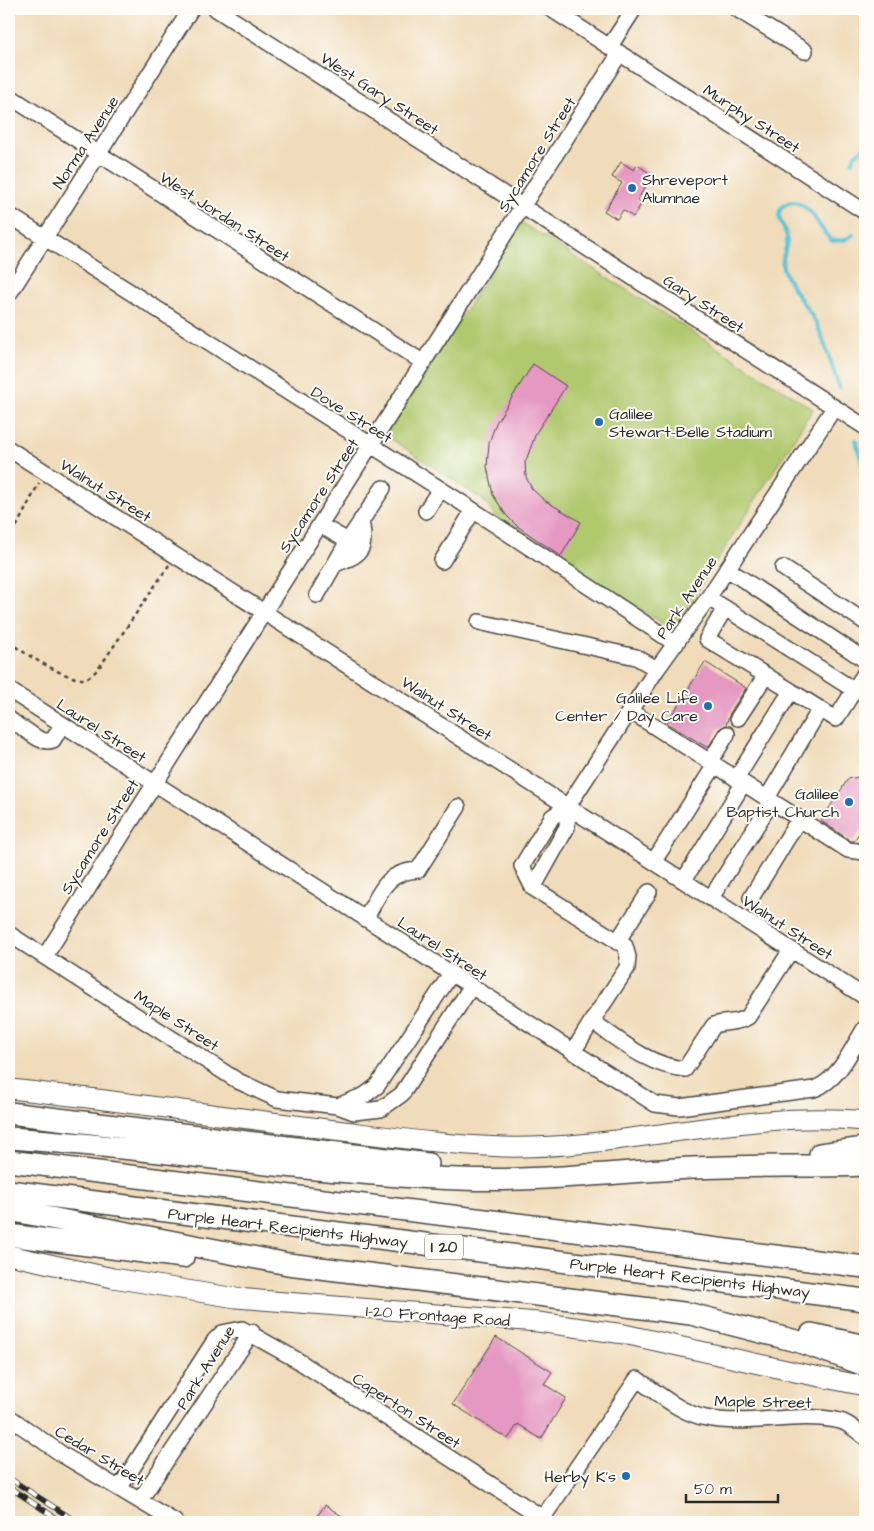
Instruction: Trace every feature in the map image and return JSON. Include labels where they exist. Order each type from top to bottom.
[{"type":"highway","points":[[9,1114],[444,1166],[596,1174]]},
{"type":"highway","points":[[9,1138],[136,1148],[336,1172],[441,1178],[528,1179],[758,1164],[865,1165]]},
{"type":"highway","points":[[758,1164],[865,1148]]},
{"type":"highway","name":"Purple Heart Recipients Highway","points":[[9,1161],[865,1267]]},
{"type":"highway","name":"Purple Heart Recipients Highway","points":[[9,1191],[865,1300]]},
{"type":"highway","points":[[9,1210],[288,1264]]},
{"type":"highway","points":[[9,1235],[187,1258],[288,1264],[638,1305],[725,1321],[800,1342],[865,1365]]},
{"type":"highway","points":[[725,1321],[758,1324],[865,1346]]},
{"type":"main road","points":[[9,1089],[358,1133],[503,1147],[578,1144],[760,1122],[865,1120]]},
{"type":"main road","name":"I-20 Frontage Road","points":[[9,1255],[113,1278],[236,1298],[538,1322],[624,1334],[865,1386]]},
{"type":"main road","points":[[795,1372],[865,1393]]},
{"type":"street","name":"Norma Avenue","points":[[9,294],[191,9]]},
{"type":"street","name":"West Gary Street","points":[[216,9],[524,206]]},
{"type":"street","name":"Murphy Street","points":[[551,9],[865,212]]},
{"type":"street","name":"Sycamore Street","points":[[45,956],[153,783],[524,206],[615,50],[634,9]]},
{"type":"street","points":[[737,9],[805,51]]},
{"type":"street","name":"West Jordan Street","points":[[9,96],[424,363]]},
{"type":"street","name":"Gary Street","points":[[524,206],[865,428]]},
{"type":"street","name":"Dove Street","points":[[9,215],[440,489],[676,644]]},
{"type":"street","name":"Park Avenue","points":[[618,942],[533,888],[522,866],[552,817],[568,806],[657,669],[708,598],[834,408]]},
{"type":"street","name":"Walnut Street","points":[[9,450],[865,997]]},
{"type":"street","points":[[317,595],[348,541],[383,488]]},
{"type":"street","points":[[426,511],[440,489]]},
{"type":"street","points":[[442,561],[473,511]]},
{"type":"street","points":[[335,564],[355,556],[362,549],[364,538],[361,520]]},
{"type":"street","points":[[320,525],[348,541]]},
{"type":"street","points":[[783,568],[865,622]]},
{"type":"street","points":[[727,569],[865,660]]},
{"type":"street","points":[[708,598],[854,690]]},
{"type":"street","points":[[725,608],[707,639],[836,719],[865,673]]},
{"type":"street","points":[[479,622],[636,657],[657,669]]},
{"type":"street","points":[[738,718],[766,675]]},
{"type":"street","name":"Laurel Street","points":[[9,690],[649,1102],[666,1107],[679,1107],[814,1089],[826,1085],[837,1072],[865,1028]]},
{"type":"street","points":[[684,880],[791,691]]},
{"type":"street","points":[[710,898],[769,800],[820,709]]},
{"type":"street","points":[[630,711],[848,850],[865,852]]},
{"type":"street","points":[[17,724],[42,741],[48,742],[53,740],[62,725]]},
{"type":"street","points":[[654,861],[712,764],[727,734]]},
{"type":"street","points":[[365,919],[388,881],[396,873],[418,870],[458,807]]},
{"type":"street","points":[[751,898],[799,819]]},
{"type":"street","points":[[573,1052],[627,968],[628,957],[625,946],[618,942],[649,892]]},
{"type":"street","name":"Maple Street","points":[[9,934],[264,1095],[277,1099],[338,1106]]},
{"type":"street","points":[[592,1021],[634,1051],[669,1068],[685,1069],[714,1025],[727,1021],[739,1023],[748,1017],[791,950]]},
{"type":"street","points":[[338,1106],[359,1099],[377,1086],[450,974]]},
{"type":"street","points":[[338,1106],[363,1113],[381,1110],[396,1101],[471,987]]},
{"type":"street","name":"Park Avenue","points":[[120,1487],[215,1340],[222,1333],[232,1329],[252,1332],[140,1500]]},
{"type":"street","name":"Caperton Street","points":[[252,1332],[542,1520]]},
{"type":"street","name":"Maple Street","points":[[542,1520],[637,1379],[672,1403],[704,1418],[720,1420],[808,1419],[841,1421],[865,1437]]},
{"type":"street","name":"Cedar Street","points":[[9,1417],[62,1454],[120,1487],[175,1522]]},
{"type":"path","points":[[9,541],[39,482]]},
{"type":"path","points":[[9,642],[65,674],[77,679],[86,679],[93,675],[102,665],[169,564]]},
{"type":"green space","name":"Galilee Stewart-Belle Stadium","points":[[522,223],[813,409],[673,630],[498,518],[483,500],[385,435]]},
{"type":"building","name":"Shreveport Alumnae","points":[[621,162],[634,170],[637,165],[653,175],[637,200],[642,203],[633,217],[623,210],[617,219],[604,211],[622,183],[612,177]]},
{"type":"building","points":[[533,364],[566,386],[536,433],[525,463],[526,477],[532,489],[544,500],[581,522],[561,556],[517,526],[506,515],[493,495],[487,467],[489,443],[496,423]]},
{"type":"building","name":"Galilee Life Center / Day Care","points":[[705,662],[746,688],[730,713],[726,725],[719,729],[708,748],[667,723]]},
{"type":"building","name":"Galilee Baptist Church","points":[[865,776],[865,824],[854,841],[851,841],[821,821],[848,779]]},
{"type":"building","points":[[496,1337],[552,1372],[544,1384],[566,1398],[541,1439],[518,1424],[508,1439],[453,1404]]},
{"type":"building","points":[[325,1505],[351,1522],[313,1522]]},
{"type":"waterway","points":[[852,162],[855,155],[865,147]]},
{"type":"waterway","points":[[840,388],[816,323],[784,271],[782,262],[787,238],[779,212],[786,204],[796,202],[805,207],[814,216],[832,241],[844,240],[853,235]]},
{"type":"waterway","points":[[856,440],[865,474]]},
{"type":"railway","points":[[9,1478],[77,1522]]},
{"type":"railway","points":[[9,1487],[62,1522]]},
{"type":"place","name":"Shreveport Alumnae","points":[[632,188]]},
{"type":"place","name":"Galilee Stewart-Belle Stadium","points":[[599,422]]},
{"type":"place","name":"Galilee Life Center / Day Care","points":[[708,706]]},
{"type":"place","name":"Galilee Baptist Church","points":[[849,802]]},
{"type":"place","name":"Herby K's","points":[[626,1476]]}]
